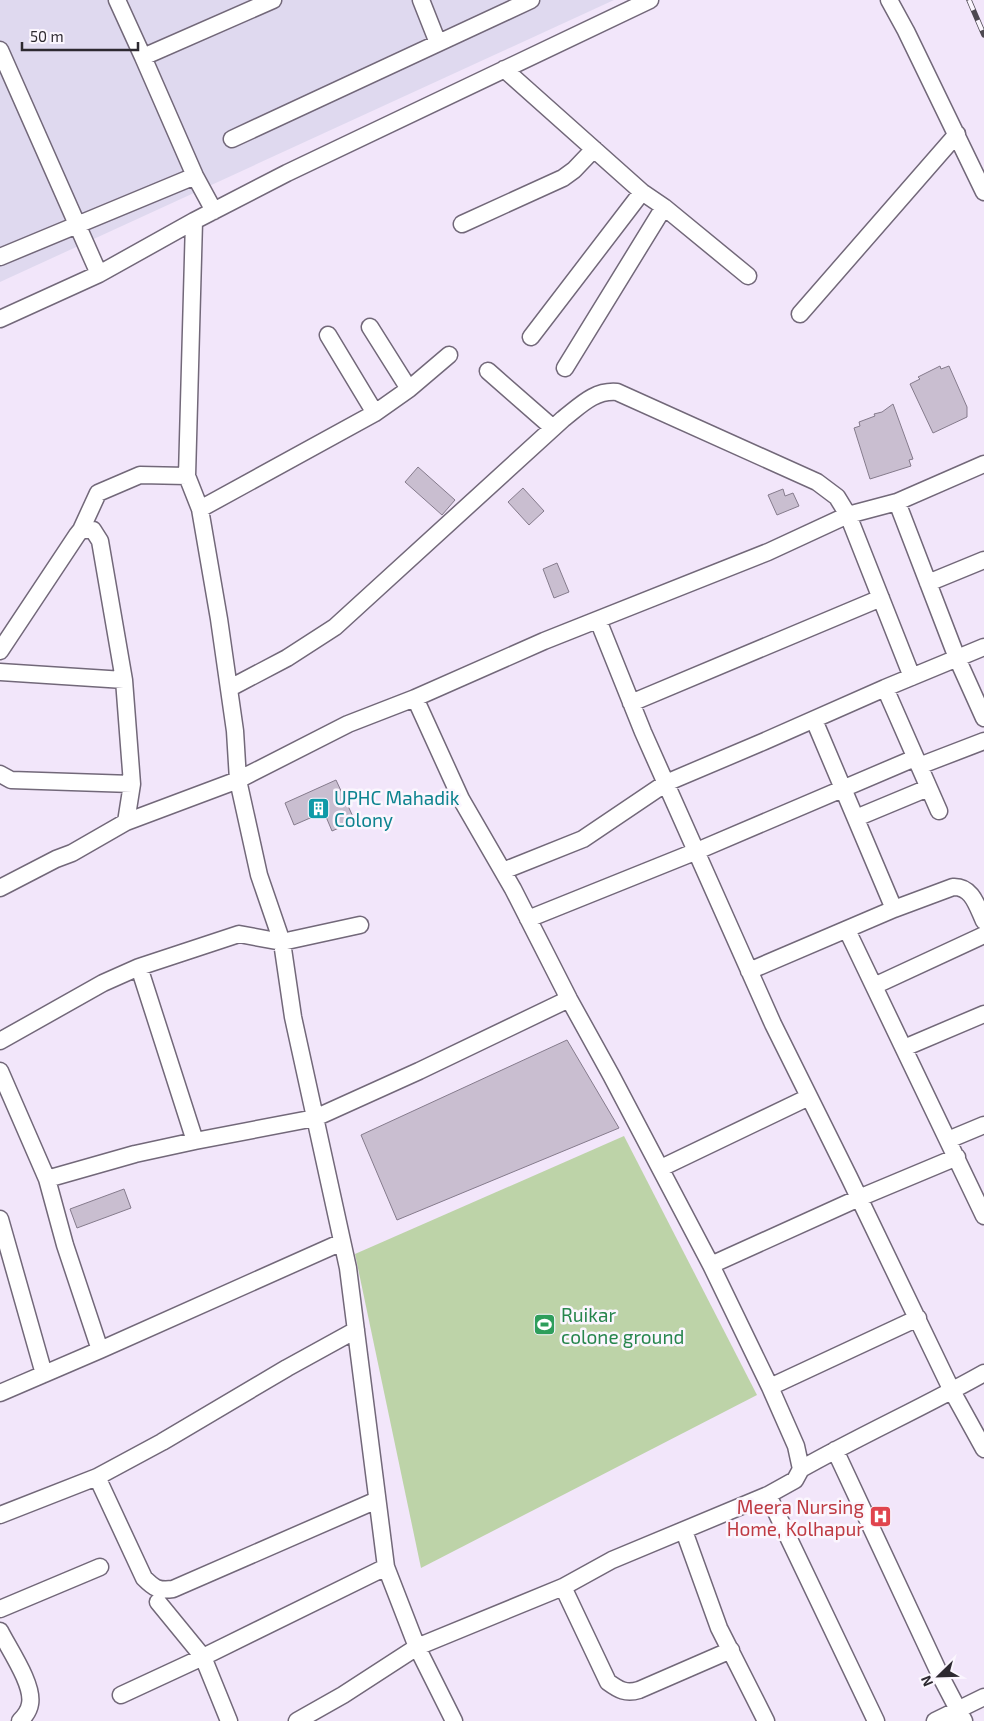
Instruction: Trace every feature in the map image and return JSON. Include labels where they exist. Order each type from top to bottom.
[{"type":"street","points":[[117,0],[195,176],[214,211]]},
{"type":"street","points":[[421,0],[438,43]]},
{"type":"street","points":[[232,139],[531,0]]},
{"type":"street","points":[[0,318],[99,274],[194,221],[287,173],[650,0]]},
{"type":"street","points":[[889,0],[957,134],[984,192]]},
{"type":"street","points":[[143,57],[269,1]]},
{"type":"street","points":[[0,50],[99,274]]},
{"type":"street","points":[[504,68],[642,192],[664,207],[748,276]]},
{"type":"street","points":[[800,314],[957,134]]},
{"type":"street","points":[[462,224],[563,178],[574,170],[594,149]]},
{"type":"street","points":[[0,257],[195,176]]},
{"type":"street","points":[[531,337],[642,192]]},
{"type":"street","points":[[564,368],[664,207]]},
{"type":"street","points":[[194,221],[187,476],[200,509],[230,688],[238,780],[259,875],[282,942],[293,1017],[348,1268],[386,1567],[417,1648],[454,1721]]},
{"type":"street","points":[[370,327],[409,389]]},
{"type":"street","points":[[328,335],[375,413]]},
{"type":"street","points":[[200,509],[375,413],[409,389],[450,354]]},
{"type":"street","points":[[488,371],[553,428]]},
{"type":"street","points":[[230,688],[288,658],[335,626],[553,428],[593,396],[606,391],[617,392],[817,482],[837,497],[848,516],[912,677]]},
{"type":"street","points":[[0,888],[56,859],[72,853],[126,822],[238,780],[348,724],[415,698],[503,658],[768,552],[848,516],[897,502],[984,464]]},
{"type":"street","points":[[0,651],[81,530],[98,493],[140,474],[187,476]]},
{"type":"street","points":[[897,502],[957,658],[984,718]]},
{"type":"street","points":[[81,530],[93,530],[100,541],[124,680],[132,784],[126,822]]},
{"type":"street","points":[[928,583],[984,560]]},
{"type":"street","points":[[631,703],[881,598]]},
{"type":"street","points":[[598,620],[631,703],[773,1024],[952,1391],[984,1449]]},
{"type":"street","points":[[503,872],[583,839],[666,782],[984,647]]},
{"type":"street","points":[[0,672],[124,680]]},
{"type":"street","points":[[885,688],[938,811]]},
{"type":"street","points":[[415,698],[461,799],[503,872],[711,1265],[770,1387],[796,1446],[801,1469]]},
{"type":"street","points":[[814,720],[894,909]]},
{"type":"street","points":[[528,919],[696,851],[843,788],[984,741]]},
{"type":"street","points":[[0,774],[11,780],[132,784]]},
{"type":"street","points":[[856,818],[928,788]]},
{"type":"street","points":[[749,971],[894,909],[953,887],[960,886],[966,889],[973,897],[984,921]]},
{"type":"street","points":[[0,1041],[103,983],[139,967],[238,934],[282,942],[360,925]]},
{"type":"street","points":[[847,930],[983,1211]]},
{"type":"street","points":[[874,986],[984,936]]},
{"type":"street","points":[[139,967],[195,1141]]},
{"type":"street","points":[[47,1179],[135,1154],[315,1118],[419,1071],[569,999]]},
{"type":"street","points":[[904,1048],[984,1014]]},
{"type":"street","points":[[0,1071],[47,1179],[65,1245],[100,1350]]},
{"type":"street","points":[[660,1168],[809,1097]]},
{"type":"street","points":[[948,1140],[984,1125]]},
{"type":"street","points":[[711,1265],[859,1198],[957,1157]]},
{"type":"street","points":[[0,1219],[44,1374]]},
{"type":"street","points":[[0,1392],[100,1350],[342,1242]]},
{"type":"street","points":[[770,1387],[918,1318]]},
{"type":"street","points":[[0,1515],[97,1477],[162,1442],[287,1368],[356,1330]]},
{"type":"street","points":[[297,1721],[343,1695],[417,1648],[563,1587],[612,1560],[768,1495],[795,1480],[801,1469],[984,1373]]},
{"type":"street","points":[[835,1450],[942,1680],[962,1715]]},
{"type":"street","points":[[97,1477],[144,1578],[153,1587],[164,1590],[173,1589],[377,1500]]},
{"type":"street","points":[[768,1495],[876,1721]]},
{"type":"street","points":[[684,1531],[719,1628],[766,1721]]},
{"type":"street","points":[[0,1609],[100,1567]]},
{"type":"street","points":[[121,1695],[386,1567]]},
{"type":"street","points":[[563,1587],[608,1682],[619,1690],[631,1692],[639,1690],[731,1650]]},
{"type":"street","points":[[158,1602],[203,1657],[230,1721]]},
{"type":"street","points":[[0,1632],[27,1683],[30,1694],[31,1703],[26,1715],[20,1721]]},
{"type":"street","points":[[935,1721],[962,1715],[984,1697]]},
{"type":"shaded area","points":[[0,0],[614,0],[0,282]]},
{"type":"green space","name":"Ruikar colone ground","points":[[624,1136],[757,1395],[421,1568],[355,1254]]},
{"type":"building","points":[[940,366],[941,369],[949,366],[967,407],[967,417],[933,433],[910,384],[920,379],[918,377]]},
{"type":"building","points":[[893,404],[913,459],[909,460],[911,466],[870,479],[854,428],[860,426],[859,422],[875,416],[874,414],[882,412]]},
{"type":"building","points":[[418,467],[455,500],[442,515],[405,482]]},
{"type":"building","points":[[523,488],[544,511],[529,525],[508,502]]},
{"type":"building","points":[[783,489],[785,496],[793,493],[799,506],[777,515],[768,495]]},
{"type":"building","points":[[557,563],[569,592],[554,598],[543,569]]},
{"type":"building","name":"UPHC Mahadik Colony","points":[[336,780],[355,821],[332,831],[324,812],[294,825],[285,803]]},
{"type":"building","points":[[567,1040],[619,1128],[397,1220],[361,1135]]},
{"type":"building","points":[[124,1189],[131,1208],[77,1228],[70,1209]]},
{"type":"railway","points":[[969,0],[984,35]]},
{"type":"place","name":"UPHC Mahadik Colony","points":[[318,808]]},
{"type":"place","name":"Ruikar colone ground","points":[[545,1325]]},
{"type":"place","name":"Meera Nursing Home, Kolhapur","points":[[880,1517]]}]
